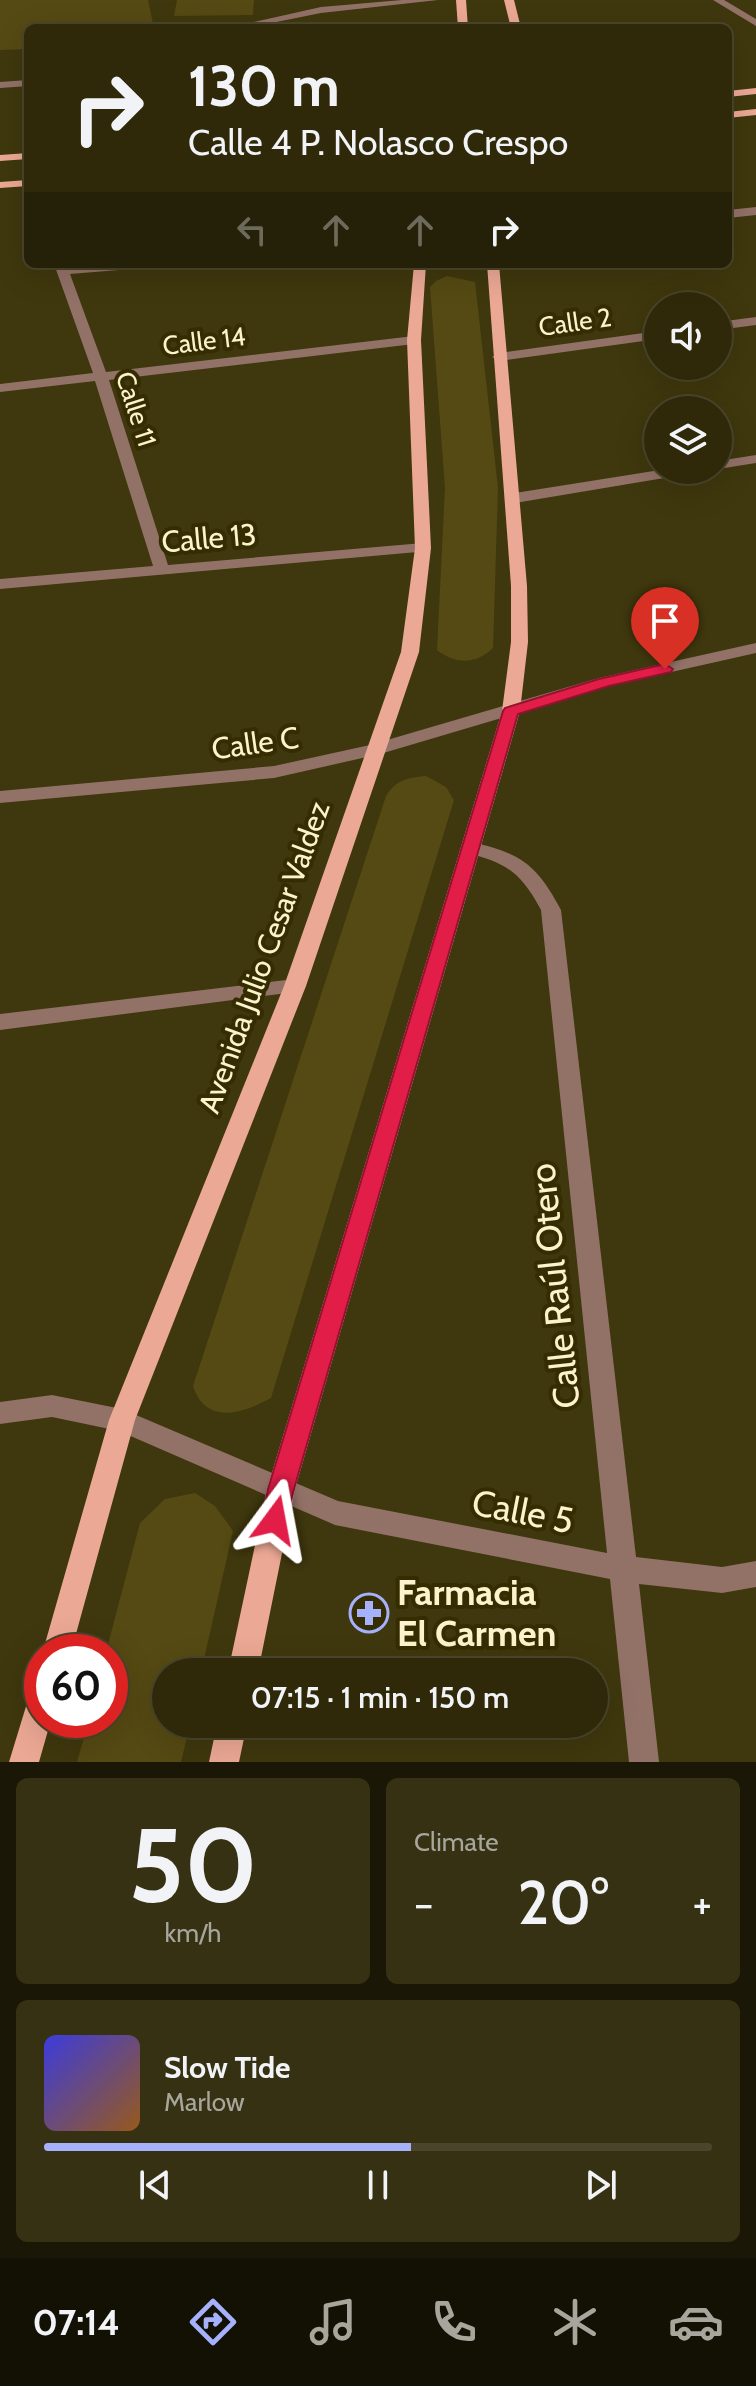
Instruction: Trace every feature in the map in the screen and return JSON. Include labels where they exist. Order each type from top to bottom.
[{"type":"main road","points":[[461,0],[463,24]]},
{"type":"main road","points":[[509,0],[515,24]]},
{"type":"main road","points":[[732,94],[756,91]]},
{"type":"main road","points":[[732,115],[756,112]]},
{"type":"main road","points":[[0,158],[24,156]]},
{"type":"main road","points":[[0,185],[24,183]]},
{"type":"main road","name":"Avenida Julio Cesar Valdez","points":[[61,1634],[122,1420],[295,986],[410,652],[423,548],[414,340],[420,268]]},
{"type":"main road","points":[[246,1658],[281,1489],[511,711],[520,635],[515,498],[499,357],[493,268]]},
{"type":"main road","points":[[24,1762],[31,1738]]},
{"type":"main road","points":[[224,1762],[229,1738]]},
{"type":"street","points":[[251,24],[355,6],[433,0]]},
{"type":"street","points":[[718,0],[756,23]]},
{"type":"street","points":[[278,9],[288,16]]},
{"type":"street","points":[[0,85],[24,83]]},
{"type":"street","points":[[732,214],[756,211]]},
{"type":"street","name":"Calle 11","points":[[62,268],[101,377],[162,570]]},
{"type":"street","points":[[732,324],[756,321]]},
{"type":"street","name":"Calle 2","points":[[499,357],[644,337]]},
{"type":"street","name":"Calle 14","points":[[0,388],[414,340]]},
{"type":"street","points":[[732,463],[756,459]]},
{"type":"street","points":[[515,498],[644,477]]},
{"type":"street","name":"Calle 13","points":[[0,584],[423,548]]},
{"type":"street","name":"Calle C","points":[[0,797],[274,772],[374,750],[605,682],[756,648]]},
{"type":"street","name":"Calle Raúl Otero","points":[[471,848],[498,853],[519,863],[535,880],[551,910],[644,1762]]},
{"type":"street","points":[[0,1022],[295,986]]},
{"type":"street","name":"Calle 5","points":[[0,1413],[52,1406],[122,1420],[335,1513],[623,1569],[722,1580],[756,1574]]},
{"type":"shaded area","points":[[0,0],[148,0],[153,24],[24,24],[24,49],[0,50]]},
{"type":"shaded area","points":[[177,0],[254,0],[253,15],[174,16]]},
{"type":"shaded area","points":[[447,276],[475,282],[498,488],[493,648],[480,657],[465,661],[437,650],[445,488],[430,287]]},
{"type":"shaded area","points":[[426,776],[446,787],[454,800],[271,1398],[238,1411],[216,1411],[199,1399],[193,1386],[386,796],[403,780]]},
{"type":"shaded area","points":[[195,1493],[215,1506],[233,1531],[204,1658],[152,1658],[152,1738],[187,1738],[181,1762],[77,1762],[84,1738],[128,1738],[128,1634],[111,1634],[140,1523],[165,1499]]},
{"type":"place","name":"Farmacia El Carmen","points":[[369,1613]]},
{"type":"route","points":[[275,1520],[281,1489],[511,711],[605,682],[665,669]]}]
